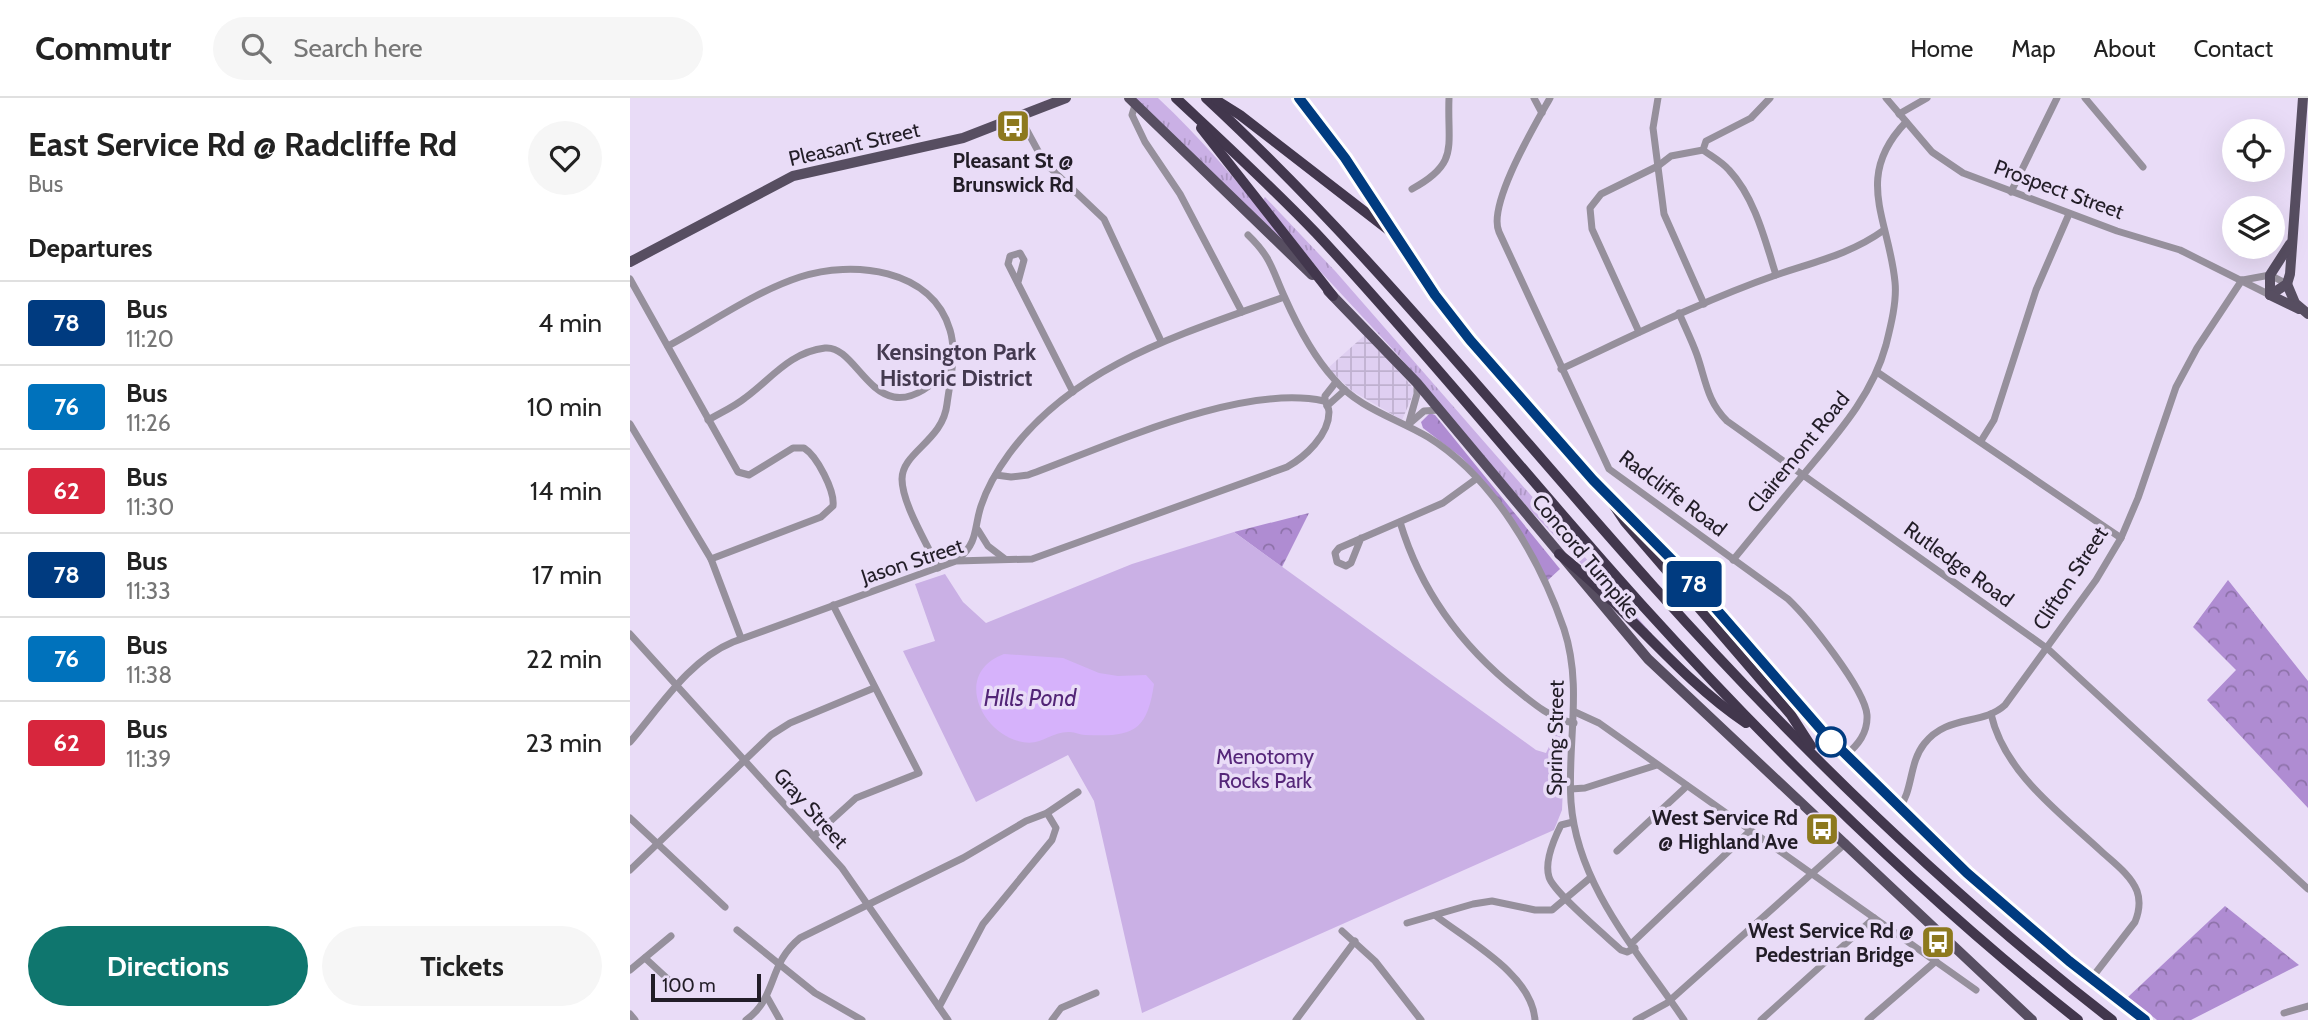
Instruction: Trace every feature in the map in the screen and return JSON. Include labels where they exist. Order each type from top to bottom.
[{"type":"highway","name":"Concord Turnpike","points":[[1176,98],[1279,195],[1334,253],[1630,591],[1766,736],[1918,883],[2078,1020]]},
{"type":"highway","name":"Concord Turnpike","points":[[1209,98],[1334,222],[1668,603],[1822,763],[1971,903],[2112,1020]]},
{"type":"highway","points":[[1209,98],[1240,115],[1395,235]]},
{"type":"highway","points":[[1190,111],[1217,151],[1333,296]]},
{"type":"highway","points":[[1607,495],[1625,522],[1791,715],[1822,763]]},
{"type":"highway","points":[[1559,554],[1588,577],[1688,677],[1722,707],[1766,736]]},
{"type":"main road","name":"Pleasant Street","points":[[1018,114],[1041,98]]},
{"type":"main road","name":"Pleasant Street","points":[[630,262],[793,176],[955,140],[1066,98]]},
{"type":"main road","points":[[1299,98],[1341,152],[1395,235],[1470,340],[1607,495],[1684,572],[1845,756],[1899,810],[2091,979],[2145,1020]]},
{"type":"main road","points":[[2270,295],[2287,285],[2303,98]]},
{"type":"main road","name":"Concord Turnpike","points":[[1132,101],[1333,296],[1417,383],[1648,659],[2032,1020]]},
{"type":"main road","points":[[2270,295],[2270,275],[2290,243]]},
{"type":"main road","name":"Prospect Street","points":[[2287,285],[2295,303],[2306,312]]},
{"type":"main road","name":"Prospect Street","points":[[2270,295],[2306,312]]},
{"type":"street","points":[[1412,189],[1438,173],[1446,162],[1449,98]]},
{"type":"street","points":[[1534,98],[1542,113]]},
{"type":"street","points":[[1542,113],[1550,98]]},
{"type":"street","points":[[1658,98],[1653,128],[1658,187],[1664,214],[1704,304]]},
{"type":"street","points":[[1703,150],[1706,141],[1751,118],[1770,98]]},
{"type":"street","name":"Prospect Street","points":[[1886,98],[1946,164],[2068,214],[2180,250],[2270,295]]},
{"type":"street","points":[[1899,114],[1927,98]]},
{"type":"street","points":[[2011,192],[2057,98]]},
{"type":"street","points":[[2085,98],[2143,167]]},
{"type":"street","points":[[1132,101],[1134,121],[1177,188],[1242,312]]},
{"type":"street","name":"Radcliffe Road","points":[[1542,113],[1499,198],[1495,214],[1497,228],[1561,369],[1609,469],[1798,608],[1861,696],[1867,714],[1858,743],[1845,756]]},
{"type":"street","points":[[1018,114],[1044,162],[1104,219],[1161,341]]},
{"type":"street","name":"Clairemont Road","points":[[1733,560],[1854,414],[1877,372],[1886,344],[1895,285],[1878,202],[1879,162],[1891,139],[1906,122]]},
{"type":"street","points":[[1639,332],[1589,216],[1591,205],[1601,194],[1658,166],[1671,156],[1703,150],[1729,169],[1745,192],[1761,228],[1776,275]]},
{"type":"street","points":[[1981,441],[1994,421],[2028,312],[2068,214]]},
{"type":"street","points":[[1561,369],[1679,313],[1776,275],[1837,256],[1884,230]]},
{"type":"street","name":"Spring Street","points":[[1248,235],[1273,265],[1284,297],[1336,382],[1372,409],[1443,447],[1476,479],[1517,534],[1558,613],[1573,666],[1573,822],[1590,878],[1684,1020]]},
{"type":"street","points":[[668,346],[786,282],[817,273],[862,270],[897,277],[926,294],[948,324],[952,338],[952,365],[943,424],[910,460],[902,475],[906,499],[938,568]]},
{"type":"street","points":[[2242,280],[2270,275]]},
{"type":"street","name":"Prospect Street","points":[[2270,275],[2287,285]]},
{"type":"street","points":[[630,279],[735,468],[743,474],[754,473],[793,449],[808,450],[834,502],[831,511],[821,517],[711,559]]},
{"type":"street","name":"Clifton Street","points":[[1899,810],[1907,795],[1917,755],[1929,738],[1958,721],[1999,710],[2015,694],[2096,580],[2121,538],[2138,498],[2176,387],[2197,348],[2242,280]]},
{"type":"street","points":[[1018,282],[1073,392]]},
{"type":"street","points":[[956,561],[972,546],[982,503],[996,475],[1021,440],[1073,392],[1122,361],[1161,341],[1284,297]]},
{"type":"street","name":"Rutledge Road","points":[[1679,313],[1713,407],[1802,477],[2048,649],[2308,889]]},
{"type":"street","points":[[708,420],[745,398],[783,365],[818,349],[830,348],[839,351],[870,384],[891,395],[923,391],[952,365]]},
{"type":"street","points":[[1877,372],[2121,538]]},
{"type":"street","name":"Jason Street","points":[[630,742],[677,686],[716,650],[741,638],[956,561],[981,558],[1008,561],[1032,559],[1287,467],[1306,454],[1319,436],[1328,416],[1326,403],[1336,382]]},
{"type":"street","points":[[1408,426],[1418,394],[1417,383]]},
{"type":"street","points":[[996,475],[1028,475],[1238,403],[1289,398],[1326,403],[1345,390]]},
{"type":"street","points":[[1408,426],[1424,411],[1440,411]]},
{"type":"street","points":[[630,424],[711,559],[741,638]]},
{"type":"street","points":[[1361,538],[1447,501],[1476,479]]},
{"type":"street","points":[[1400,522],[1422,580],[1465,642],[1496,673],[1538,707],[1574,723]]},
{"type":"street","points":[[978,527],[988,546],[1008,561]]},
{"type":"street","points":[[814,836],[856,798],[919,774],[834,606]]},
{"type":"street","name":"Gray Street","points":[[630,634],[814,836],[867,903],[948,1020]]},
{"type":"street","points":[[630,870],[745,760],[790,723],[874,688]]},
{"type":"street","points":[[1575,712],[1595,721],[1976,990]]},
{"type":"street","points":[[1991,714],[1995,734],[2011,762],[2119,868],[2137,891],[2139,912],[2135,922],[2091,979]]},
{"type":"street","points":[[1571,789],[1585,788],[1657,765]]},
{"type":"street","points":[[1617,851],[1687,786]]},
{"type":"street","points":[[746,1020],[767,997],[778,963],[800,938],[953,862],[1026,821],[1047,813],[1078,792]]},
{"type":"street","points":[[939,1007],[982,924],[1052,840],[1056,828],[1047,813]]},
{"type":"street","points":[[630,818],[725,907]]},
{"type":"street","points":[[1573,822],[1560,827],[1548,864],[1550,880],[1621,950],[1627,952],[1751,830]]},
{"type":"street","points":[[1636,1020],[1671,1000],[1846,843]]},
{"type":"street","points":[[1407,923],[1492,901],[1547,911],[1557,908],[1590,878]]},
{"type":"street","points":[[1436,916],[1523,984],[1534,1007],[1535,1020]]},
{"type":"street","points":[[1761,1020],[1874,918]]},
{"type":"street","points":[[737,930],[824,998],[862,1020]]},
{"type":"street","points":[[1342,931],[1387,974],[1421,1020]]},
{"type":"street","points":[[630,970],[671,936]]},
{"type":"street","points":[[1296,1020],[1355,941]]},
{"type":"street","points":[[645,958],[671,982]]},
{"type":"street","points":[[1868,1020],[1936,961]]},
{"type":"street","points":[[1052,1020],[1061,1008],[1096,993]]},
{"type":"street","points":[[767,997],[780,1020]]},
{"type":"street","points":[[2284,1013],[2308,1006]]},
{"type":"street","points":[[630,1014],[635,1020]]},
{"type":"shaded area","points":[[1366,334],[1415,390],[1402,420],[1352,391],[1328,368]]},
{"type":"green space","points":[[1135,98],[1158,98],[1228,172],[1293,251]]},
{"type":"green space","points":[[1265,197],[1336,272],[1652,634],[1651,637],[1529,509],[1398,355],[1319,270],[1263,200]]},
{"type":"green space","points":[[1430,413],[1435,415],[1560,569],[1547,581],[1476,473],[1461,457],[1423,428],[1421,422]]},
{"type":"green space","points":[[1309,513],[1282,567],[1234,532]]},
{"type":"green space","name":"Menotomy Rocks Park","points":[[1234,532],[1536,750],[1546,753],[1554,736],[1554,725],[1565,738],[1562,810],[1554,830],[1142,1013],[1094,801],[1068,755],[976,802],[903,651],[935,641],[915,584],[945,574],[963,602],[986,623],[1132,564]]},
{"type":"green space","points":[[2228,580],[2308,681],[2308,808],[2207,700],[2236,670],[2193,627]]},
{"type":"green space","points":[[2225,906],[2299,965],[2191,1020],[2157,1020],[2128,997]]},
{"type":"water","name":"Hills Pond","points":[[1004,654],[1063,658],[1099,673],[1118,676],[1146,675],[1154,684],[1147,712],[1135,728],[1115,735],[1063,732],[1039,741],[1018,741],[1004,735],[992,725],[978,700],[976,686],[980,674],[989,662]]},
{"type":"bus line","name":"78","points":[[1299,98],[1345,158],[1435,295],[1470,340],[1593,480],[1684,572],[1824,733],[1860,772],[1967,873],[2069,961],[2145,1020]]},
{"type":"place","name":"Pleasant St @ Brunswick Rd","points":[[1013,126]]},
{"type":"place","name":"West Service Rd @ Highland Ave","points":[[1822,829]]},
{"type":"place","name":"West Service Rd @ Pedestrian Bridge","points":[[1938,942]]},
{"type":"district","name":"Kensington Park Historic District","points":[[956,365]]}]
